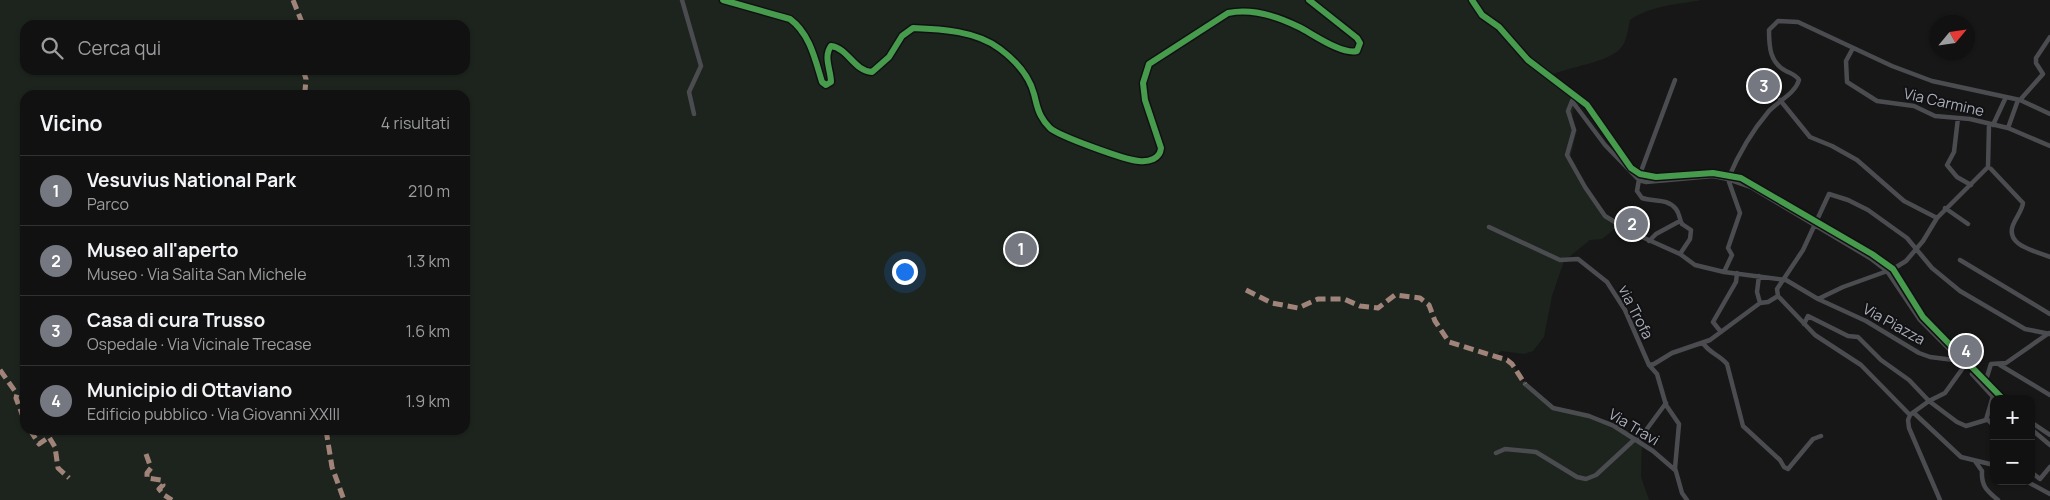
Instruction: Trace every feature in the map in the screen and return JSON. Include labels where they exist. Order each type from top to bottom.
[{"type":"street","points":[[682,0],[702,66],[689,92],[694,114]]},
{"type":"street","points":[[723,0],[790,19],[798,25],[813,51],[822,82],[826,85],[831,82],[827,57],[831,46],[839,47],[860,67],[872,72],[889,57],[906,32],[913,28],[943,30],[979,38],[999,48],[1024,72],[1031,83],[1041,116],[1049,127],[1060,134],[1108,153],[1140,162],[1156,158],[1160,154],[1161,148],[1145,100],[1143,83],[1149,64],[1228,13],[1242,10],[1271,16],[1300,28],[1327,43],[1349,51],[1357,51],[1360,43],[1348,29],[1309,0]]},
{"type":"street","points":[[1472,0],[1488,21],[1499,28],[1528,60],[1574,100],[1594,113],[1630,168],[1640,174],[1656,177],[1713,173],[1753,183],[1893,269],[1923,317],[1992,395]]},
{"type":"street","points":[[1724,272],[1732,256],[1728,248],[1740,213],[1729,177],[1739,154],[1768,112],[1794,90],[1799,80],[1794,75],[1780,68],[1772,58],[1769,30],[1778,21],[1798,22],[1892,66],[1932,81],[2019,100],[2050,114]]},
{"type":"street","points":[[2008,128],[2019,100],[2043,74],[2036,63],[2036,58],[2050,37]]},
{"type":"street","name":"Via Carmine","points":[[1853,48],[1845,64],[1848,84],[1877,101],[1908,104],[1935,116],[1958,118],[2008,128],[2050,146]]},
{"type":"street","points":[[1675,80],[1640,174],[1639,195],[1647,200],[1669,203],[1676,210],[1680,221],[1689,226],[1691,234],[1680,254]]},
{"type":"street","points":[[1818,299],[1893,269],[1906,261],[1917,249],[1936,218],[1988,167],[1991,125],[2006,97]]},
{"type":"street","points":[[1574,100],[1605,145],[1627,170],[1639,180],[1646,182],[1713,176],[1729,177],[1751,187],[1870,258],[1887,271],[1920,320],[1984,384],[1998,395]]},
{"type":"street","points":[[1574,100],[1568,112],[1574,130],[1566,152],[1569,160],[1606,216],[1649,241],[1680,254],[1695,265],[1724,272],[1782,279]]},
{"type":"street","points":[[1780,100],[1810,137],[1832,146],[1857,160],[1904,201],[1936,218]]},
{"type":"street","points":[[1958,118],[1954,152],[1947,165],[1957,177],[1971,185]]},
{"type":"street","points":[[1991,169],[2023,203],[2011,232],[2013,238],[2023,246],[2050,257]]},
{"type":"street","points":[[1990,464],[1961,457],[1953,451],[1861,365],[1826,343],[1804,324],[1778,296],[1777,289],[1803,250],[1815,220],[1829,194],[1868,210],[1917,249],[1932,268],[1960,292],[2024,329],[2050,333]]},
{"type":"street","points":[[1945,208],[1968,224]]},
{"type":"street","points":[[1649,241],[1656,234],[1680,221]]},
{"type":"street","name":"via Trofa","points":[[1490,227],[1560,260],[1578,259],[1607,282],[1624,310],[1648,365],[1657,374],[1666,404],[1679,424],[1676,470],[1682,493],[1687,500]]},
{"type":"street","points":[[1960,260],[2050,314]]},
{"type":"street","points":[[1721,332],[1713,322],[1736,282],[1737,273]]},
{"type":"street","points":[[1759,276],[1756,292],[1760,303]]},
{"type":"street","name":"Via Piazza","points":[[1782,279],[1818,299],[1866,321],[1919,353],[1963,363]]},
{"type":"street","points":[[1648,365],[1654,364],[1672,353],[1703,342],[1721,332],[1760,303],[1768,302],[1778,296]]},
{"type":"street","points":[[1804,324],[1808,316],[1848,336],[1858,337],[1881,360],[1909,380],[1929,401],[1957,422],[1966,426],[1987,419]]},
{"type":"street","points":[[2000,365],[2050,333]]},
{"type":"street","points":[[1703,342],[1709,351],[1723,359],[1727,364],[1742,426],[1780,460],[1784,467],[1788,468],[1813,440],[1821,436]]},
{"type":"street","points":[[1940,500],[1909,428],[1908,420],[1912,414],[1929,401],[1945,393],[1963,363]]},
{"type":"street","points":[[1984,384],[1992,364],[2000,365],[2050,395]]},
{"type":"street","name":"Via Travi","points":[[1525,384],[1554,408],[1607,423],[1636,440],[1676,470]]},
{"type":"street","points":[[1496,453],[1505,449],[1536,452],[1577,477],[1586,479],[1596,475],[1636,440],[1666,404]]},
{"type":"street","points":[[1987,419],[1990,410]]},
{"type":"street","points":[[1987,419],[1990,422]]},
{"type":"street","points":[[2035,425],[2050,434]]},
{"type":"street","points":[[2035,432],[2050,445]]},
{"type":"street","points":[[1975,461],[1982,471],[1981,481],[1984,488],[1998,500]]},
{"type":"street","points":[[2050,467],[2035,486],[2050,494]]},
{"type":"street","points":[[2035,475],[2040,479]]},
{"type":"shaded area","points":[[0,0],[1701,0],[1664,6],[1638,15],[1630,20],[1624,43],[1614,54],[1598,61],[1551,75],[1583,100],[1573,110],[1572,119],[1577,130],[1570,159],[1605,214],[1622,223],[1602,239],[1590,240],[1564,261],[1552,296],[1544,337],[1533,351],[1524,354],[1501,351],[1496,355],[1512,363],[1521,379],[1557,410],[1610,421],[1642,441],[1641,477],[1649,500],[0,500]]},
{"type":"marked path","points":[[293,0],[301,20]]},
{"type":"marked path","points":[[305,75],[305,90]]},
{"type":"marked path","points":[[1246,290],[1272,303],[1298,308],[1318,299],[1344,299],[1360,306],[1378,308],[1395,295],[1420,298],[1429,305],[1435,321],[1449,342],[1507,360],[1512,364],[1525,384]]},
{"type":"marked path","points":[[0,370],[17,394],[16,398],[20,409]]},
{"type":"marked path","points":[[33,435],[39,444],[49,437],[55,447],[58,468],[69,478]]},
{"type":"marked path","points":[[327,435],[332,467],[344,500]]},
{"type":"marked path","points":[[146,454],[151,468],[147,473],[147,478],[161,480],[163,485],[159,489],[172,500]]},
{"type":"cycle path","points":[[723,0],[790,19],[807,39],[822,82],[826,85],[831,82],[827,59],[831,46],[842,51],[860,68],[872,72],[889,57],[902,36],[913,28],[947,30],[981,38],[1000,49],[1021,69],[1032,87],[1040,113],[1050,128],[1120,157],[1143,161],[1150,160],[1159,155],[1161,148],[1145,100],[1143,83],[1149,64],[1228,13],[1255,12],[1273,16],[1299,27],[1336,47],[1357,51],[1360,43],[1357,38],[1309,0]]},
{"type":"cycle path","points":[[1472,0],[1482,15],[1499,27],[1528,60],[1587,105],[1631,168],[1640,174],[1656,177],[1713,173],[1741,178],[1872,254],[1893,269],[1923,317],[1999,395]]},
{"type":"place","name":"Casa di cura Trusso","points":[[1764,86]]},
{"type":"place","name":"Museo all'aperto","points":[[1632,224]]},
{"type":"place","name":"Vesuvius National Park","points":[[1021,249]]},
{"type":"place","name":"Municipio di Ottaviano","points":[[1966,351]]}]
